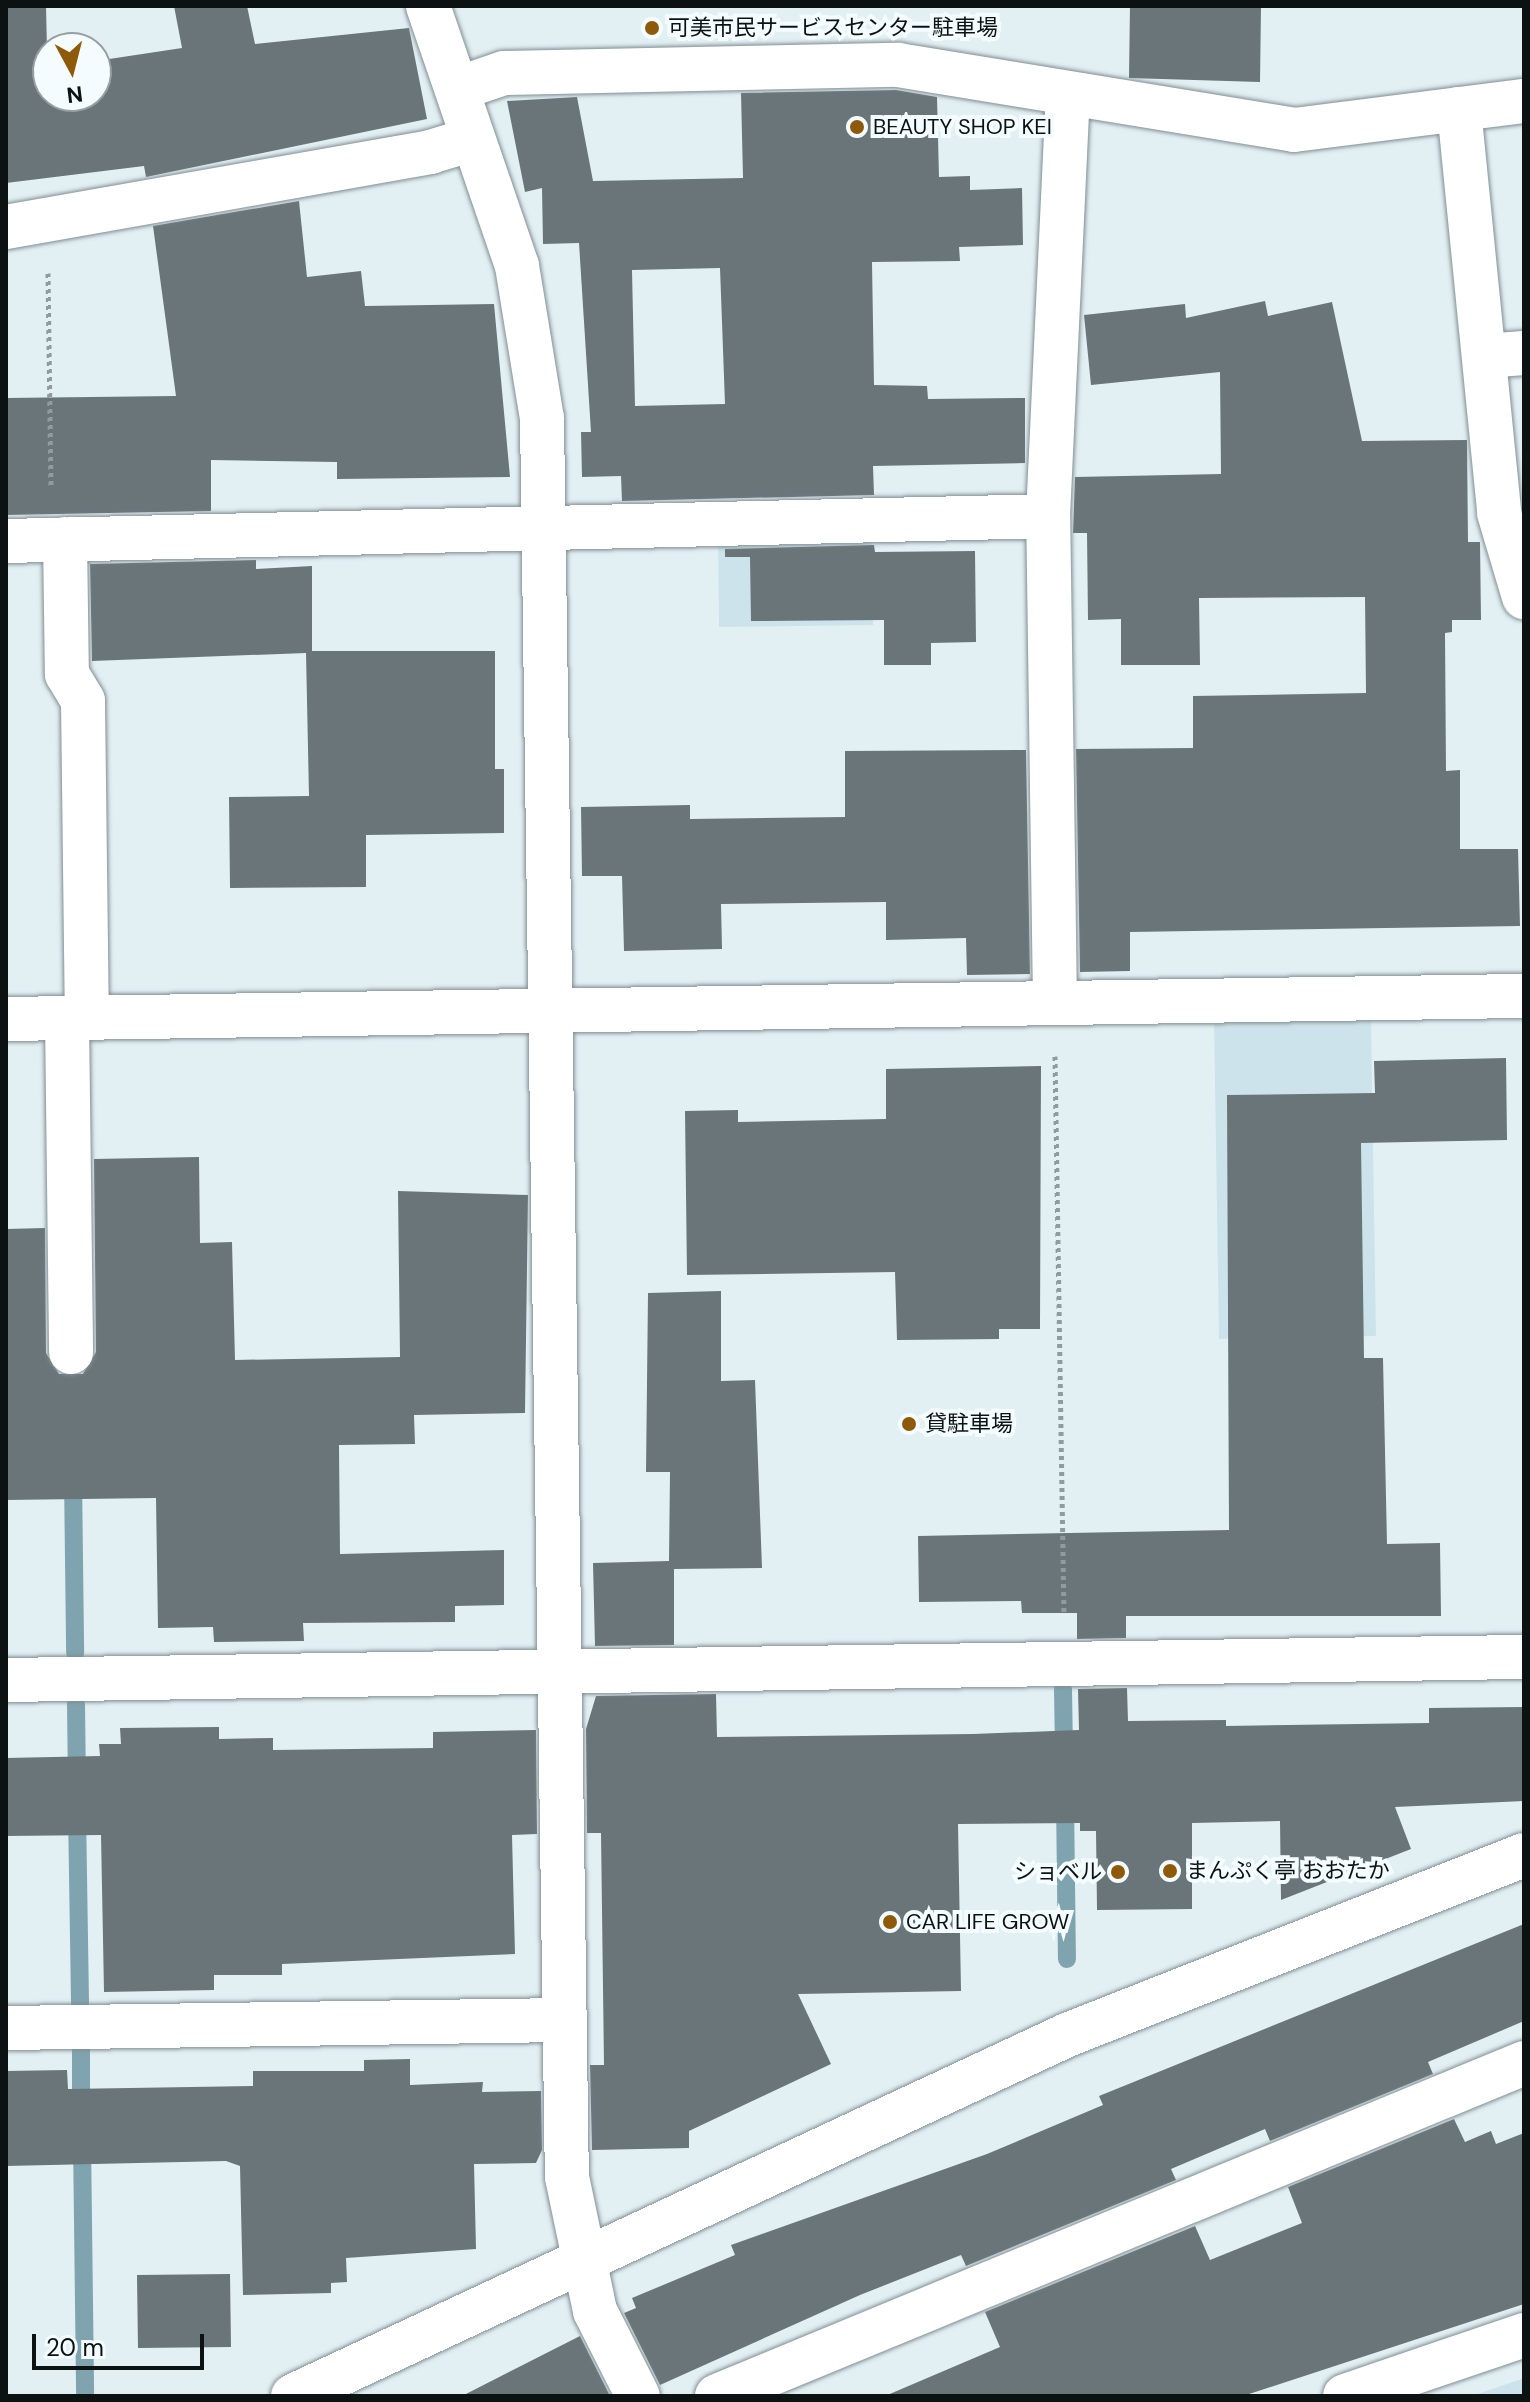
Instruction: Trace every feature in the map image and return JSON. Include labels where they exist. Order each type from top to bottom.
[{"type":"street","points":[[428,6],[529,316],[542,418],[567,2177],[595,2311],[638,2396]]},
{"type":"street","points":[[457,89],[504,73],[883,65],[1294,130],[1524,101]]},
{"type":"street","points":[[1055,1003],[1048,516],[1068,94]]},
{"type":"street","points":[[1459,109],[1504,354],[1499,513],[1524,597]]},
{"type":"street","points":[[25,224],[473,139]]},
{"type":"street","points":[[6,541],[1048,516]]},
{"type":"street","points":[[58,540],[67,674],[83,701],[71,1352]]},
{"type":"street","points":[[6,1019],[1524,996]]},
{"type":"street","points":[[6,1680],[1524,1657]]},
{"type":"street","points":[[293,2396],[1067,2035],[1524,1855]]},
{"type":"street","points":[[6,2028],[565,2020]]},
{"type":"street","points":[[717,2396],[1524,2063]]},
{"type":"street","points":[[1345,2396],[1524,2335]]},
{"type":"path","points":[[25,224],[58,540]]},
{"type":"path","points":[[1055,1003],[1065,1664]]},
{"type":"shaded area","points":[[872,531],[873,625],[719,627],[718,534]]},
{"type":"shaded area","points":[[1371,1020],[1376,1336],[1219,1339],[1214,1022]]},
{"type":"shaded area","points":[[1524,2378],[1524,2396],[1472,2396]]},
{"type":"building","points":[[6,6],[46,6],[47,32],[32,32],[32,112],[112,112],[112,59],[182,48],[174,6],[247,6],[255,44],[409,28],[427,119],[146,177],[144,166],[6,183]]},
{"type":"building","points":[[1130,6],[1261,6],[1260,82],[1129,78]]},
{"type":"building","points":[[896,90],[937,97],[939,177],[970,176],[970,190],[1022,188],[1023,245],[959,247],[960,261],[872,262],[874,385],[927,386],[928,399],[1025,398],[1025,463],[873,466],[874,495],[622,501],[621,476],[582,477],[581,432],[591,432],[579,243],[543,244],[542,188],[525,192],[507,101],[577,97],[593,181],[743,178],[741,93]],"holes":[[[720,268],[725,404],[635,406],[632,270]]]},
{"type":"building","points":[[299,201],[307,277],[361,271],[365,306],[494,304],[510,477],[337,479],[337,462],[211,460],[211,511],[6,515],[6,398],[176,396],[153,226]]},
{"type":"building","points":[[1265,301],[1268,316],[1332,302],[1362,441],[1467,440],[1468,542],[1480,542],[1481,620],[1452,620],[1452,632],[1445,633],[1446,771],[1460,770],[1460,849],[1518,849],[1520,926],[1130,932],[1130,971],[1080,972],[1076,749],[1193,748],[1193,696],[1366,693],[1365,597],[1199,598],[1200,665],[1121,665],[1121,619],[1088,620],[1087,533],[1073,533],[1075,477],[1221,474],[1220,372],[1091,385],[1084,315],[1185,304],[1186,318]]},
{"type":"building","points":[[874,545],[875,552],[975,551],[976,642],[931,643],[931,665],[884,665],[884,620],[751,621],[750,557],[725,557],[725,549]]},
{"type":"building","points":[[256,560],[256,569],[312,566],[312,651],[495,651],[495,769],[504,769],[504,833],[366,835],[366,887],[230,888],[229,797],[309,796],[306,653],[92,661],[90,564]]},
{"type":"building","points":[[1026,750],[1030,974],[967,975],[966,938],[886,940],[886,902],[721,904],[722,949],[624,951],[622,876],[582,876],[581,807],[690,805],[690,819],[845,817],[845,751]]},
{"type":"building","points":[[1506,1058],[1507,1140],[1361,1143],[1364,1358],[1383,1358],[1387,1544],[1440,1543],[1441,1616],[1126,1616],[1126,1638],[1077,1639],[1077,1613],[1022,1613],[1021,1601],[919,1602],[918,1536],[1229,1530],[1227,1095],[1375,1093],[1374,1061]]},
{"type":"building","points":[[1041,1066],[1040,1329],[999,1329],[999,1339],[897,1340],[895,1272],[687,1275],[685,1111],[738,1110],[738,1122],[886,1119],[886,1069]]},
{"type":"building","points":[[199,1157],[200,1243],[232,1242],[235,1360],[400,1357],[398,1191],[528,1195],[525,1413],[414,1415],[415,1444],[339,1445],[340,1554],[504,1550],[504,1605],[455,1606],[455,1622],[303,1623],[304,1641],[214,1642],[213,1627],[158,1628],[156,1498],[6,1500],[6,1229],[45,1228],[46,1353],[59,1374],[83,1374],[96,1352],[94,1159]]},
{"type":"building","points":[[721,1291],[721,1381],[755,1380],[762,1568],[674,1569],[674,1645],[595,1646],[593,1563],[669,1561],[670,1472],[646,1472],[648,1293]]},
{"type":"building","points":[[1127,1688],[1128,1721],[1226,1720],[1226,1726],[1429,1723],[1429,1708],[1524,1707],[1524,1801],[1395,1807],[1411,1849],[1281,1900],[1280,1821],[1192,1823],[1192,1909],[1097,1910],[1096,1831],[1080,1831],[1080,1823],[958,1824],[961,1991],[798,1994],[831,2064],[689,2131],[689,2148],[592,2150],[590,2065],[604,2065],[601,1833],[587,1833],[586,1729],[596,1696],[716,1694],[717,1737],[973,1734],[1079,1730],[1078,1689]]},
{"type":"building","points":[[219,1727],[219,1739],[273,1738],[273,1750],[433,1748],[433,1732],[536,1730],[537,1834],[512,1835],[515,1954],[282,1964],[282,1975],[214,1975],[214,1990],[104,1992],[101,1835],[6,1836],[6,1758],[100,1756],[99,1744],[121,1744],[120,1728]]},
{"type":"building","points":[[1524,1924],[1524,2021],[1428,2062],[1433,2074],[1270,2141],[1265,2129],[1171,2169],[1176,2180],[966,2266],[961,2255],[860,2295],[660,2385],[624,2313],[636,2308],[632,2298],[735,2255],[731,2245],[987,2154],[1103,2105],[1099,2096]]},
{"type":"building","points":[[410,2059],[410,2085],[483,2082],[482,2092],[541,2091],[542,2150],[536,2163],[474,2164],[476,2249],[346,2258],[347,2282],[331,2283],[331,2293],[243,2295],[240,2166],[226,2161],[6,2166],[6,2071],[67,2070],[68,2089],[253,2086],[253,2071],[364,2071],[364,2060]]},
{"type":"building","points":[[1454,2119],[1465,2142],[1491,2131],[1496,2144],[1524,2133],[1524,2304],[1243,2396],[885,2396],[1000,2347],[985,2312],[1195,2226],[1210,2260],[1302,2223],[1288,2187]]},
{"type":"building","points":[[230,2274],[231,2347],[138,2348],[137,2275]]},
{"type":"building","points":[[580,2336],[610,2396],[462,2396]]},
{"type":"waterway","points":[[73,1477],[75,1653]]},
{"type":"waterway","points":[[1063,1689],[1064,1754]]},
{"type":"waterway","points":[[76,1704],[77,1781]]},
{"type":"waterway","points":[[1065,1800],[1067,1959]]},
{"type":"waterway","points":[[77,1811],[80,2005]]},
{"type":"waterway","points":[[81,2048],[81,2114]]},
{"type":"waterway","points":[[82,2139],[85,2396]]},
{"type":"place","name":"可美市民サービスセンター駐車場","points":[[652,28]]},
{"type":"place","name":"BEAUTY SHOP KEI","points":[[857,127]]},
{"type":"place","name":"貸駐車場","points":[[909,1424]]},
{"type":"place","name":"まんぷく亭 おおたか","points":[[1170,1871]]},
{"type":"place","name":"ショベル","points":[[1118,1872]]},
{"type":"place","name":"CAR LIFE GROW","points":[[890,1922]]}]
